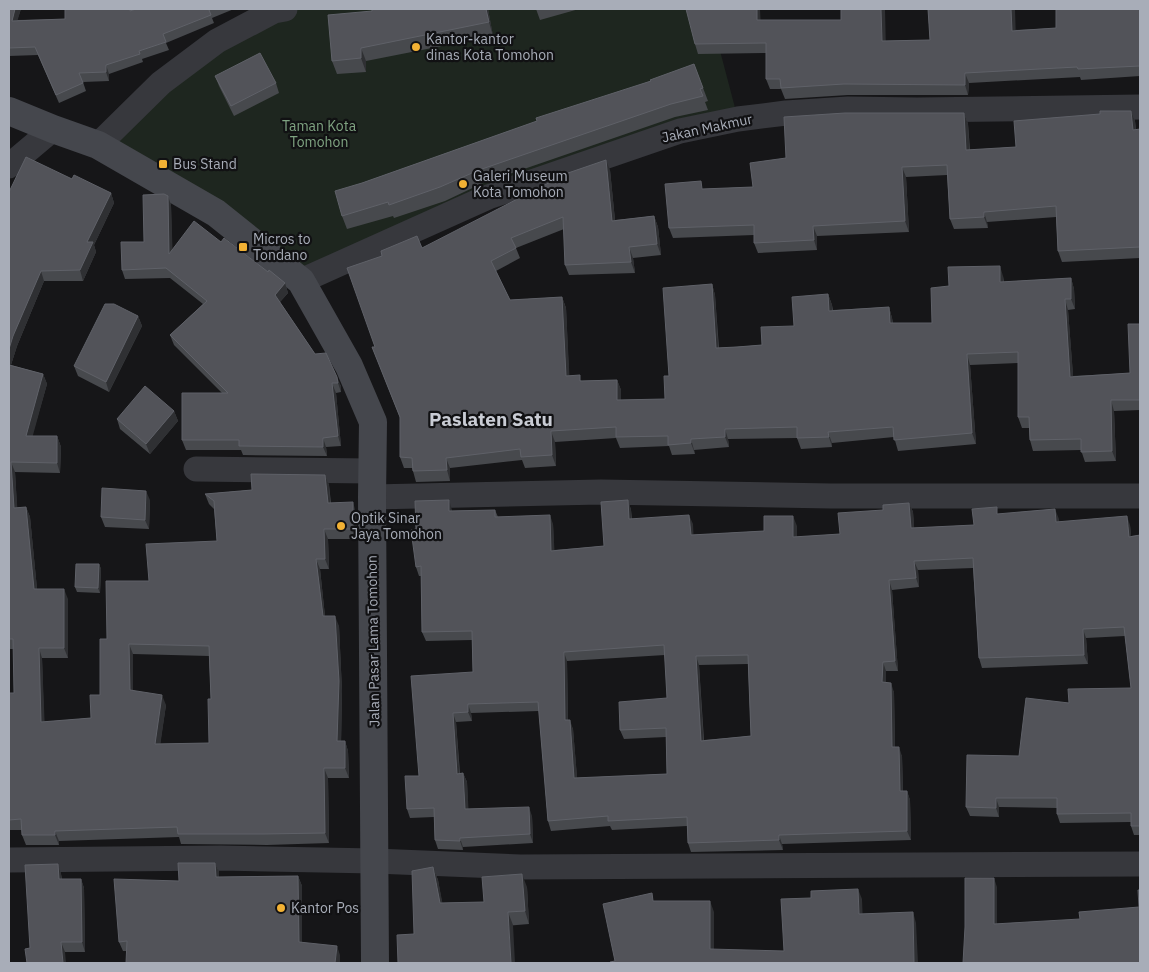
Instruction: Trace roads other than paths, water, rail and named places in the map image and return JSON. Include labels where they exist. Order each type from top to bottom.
[{"type":"street","points":[[98,145],[168,78],[218,41],[277,10]]},
{"type":"street","name":"Jakan Makmur","points":[[301,281],[488,197],[680,131],[786,113],[848,109],[1140,107]]},
{"type":"street","name":"Jalan Pasar Lama Tomohon","points":[[9,111],[98,145],[216,213],[301,281],[349,366],[373,422],[375,963]]},
{"type":"street","points":[[9,166],[53,129]]},
{"type":"street","points":[[196,469],[372,484],[601,492],[831,496],[1140,496]]},
{"type":"street","points":[[9,860],[221,858],[375,861],[520,868],[1140,864]]},
{"type":"place","name":"Kantor-kantor dinas Kota Tomohon","points":[[416,47]]},
{"type":"place","name":"Bus Stand","points":[[163,164]]},
{"type":"place","name":"Galeri Museum Kota Tomohon","points":[[463,184]]},
{"type":"place","name":"Micros to Tondano","points":[[243,247]]},
{"type":"place","name":"Optik Sinar Jaya Tomohon","points":[[341,526]]},
{"type":"place","name":"Kantor Pos","points":[[281,908]]},
{"type":"district","name":"Paslaten Satu","points":[[491,419]]},
{"type":"park label","name":"Taman Kota Tomohon","points":[[319,134]]}]
